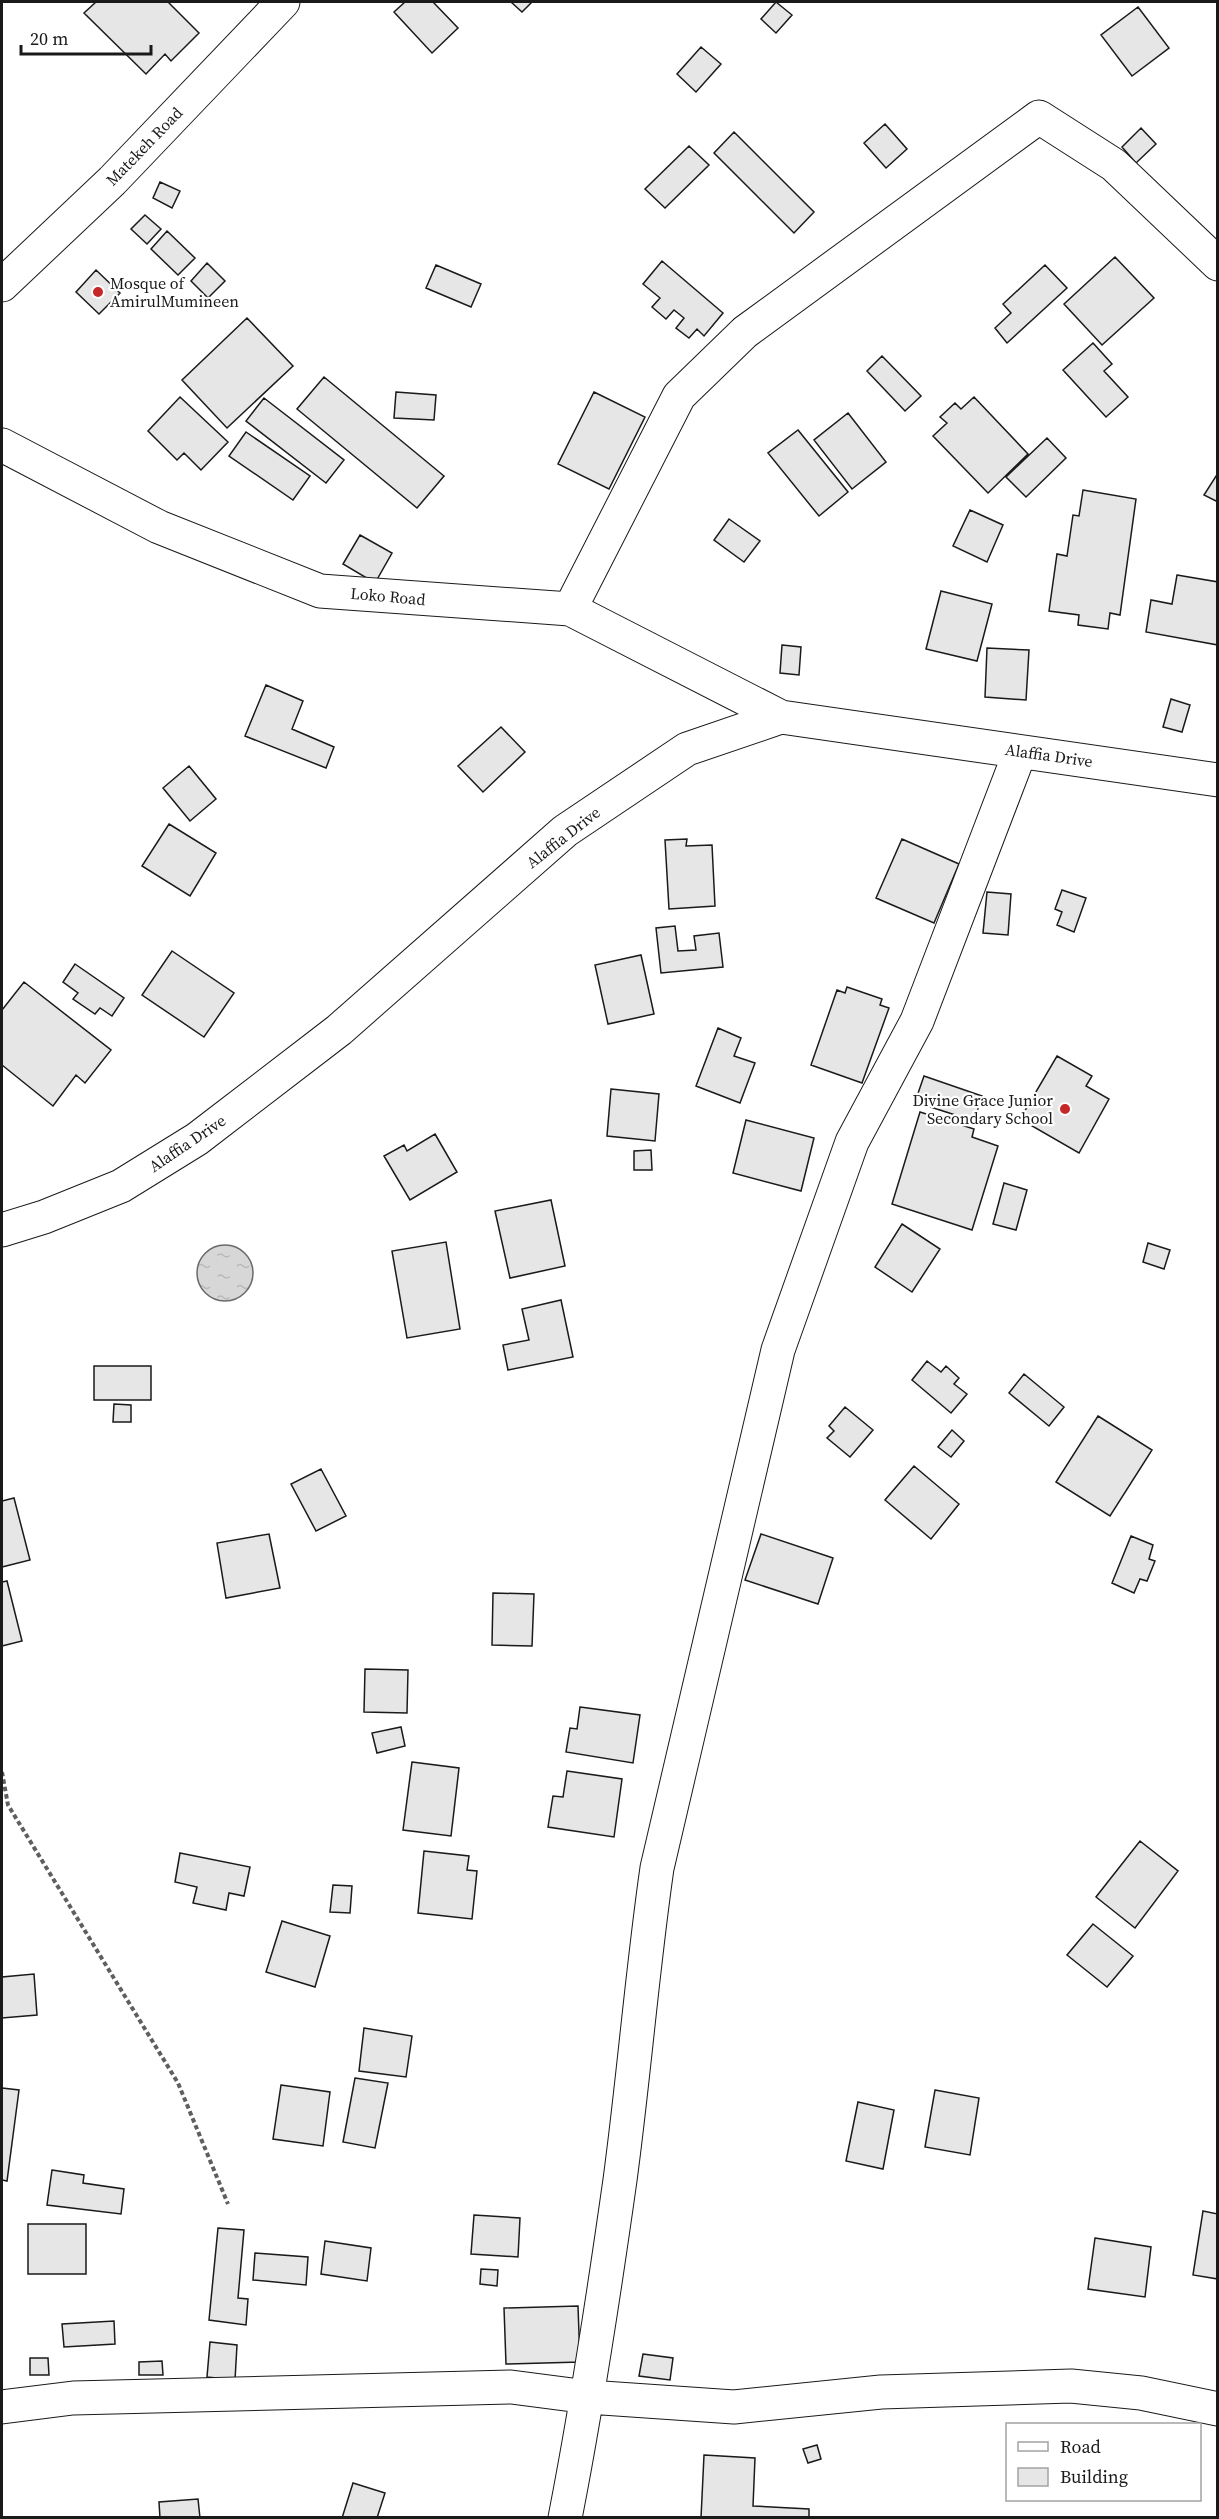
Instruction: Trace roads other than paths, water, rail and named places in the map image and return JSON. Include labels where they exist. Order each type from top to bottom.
[{"type":"street","name":"Matekeh Road","points":[[2,285],[112,181],[283,2]]},
{"type":"street","points":[[570,609],[679,396],[745,332],[1039,117],[1114,165],[1218,264]]},
{"type":"street","name":"Loko Road","points":[[2,445],[159,526],[320,591],[570,609],[781,717]]},
{"type":"street","name":"Alaffia Drive","points":[[2,1230],[44,1217],[121,1186],[197,1139],[339,1030],[565,831],[687,749],[781,717],[1218,780]]},
{"type":"street","points":[[565,2517],[588,2397],[620,2178],[657,1868],[778,1350],[852,1142],[918,1021],[1020,752]]},
{"type":"street","points":[[2,2408],[73,2398],[511,2387],[588,2397],[734,2407],[881,2392],[1071,2386],[1141,2393],[1218,2409]]},
{"type":"water","points":[[225,1245],[245,1253],[253,1273],[245,1293],[225,1301],[205,1293],[197,1273],[205,1253]]},
{"type":"place","name":"Mosque of AmirulMumineen","points":[[98,292]]},
{"type":"place","name":"Divine Grace Junior Secondary School","points":[[1065,1109]]}]
